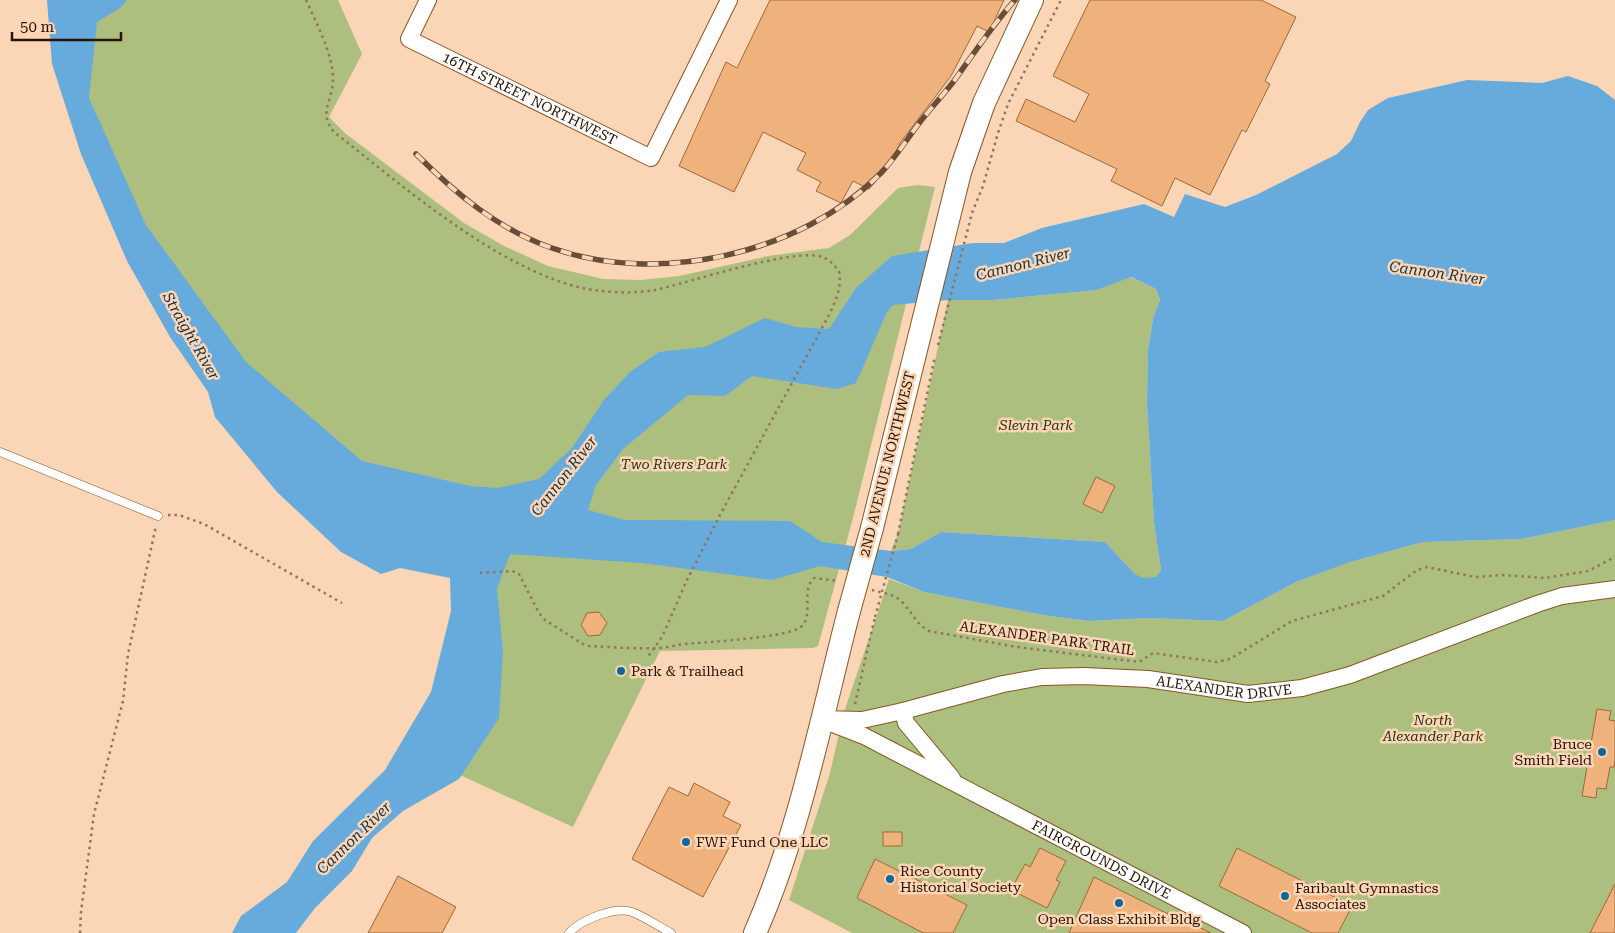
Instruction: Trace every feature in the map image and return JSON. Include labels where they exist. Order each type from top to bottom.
[{"type":"street","name":"16TH STREET NORTHWEST","points":[[428,0],[409,39],[651,158],[729,0]]},
{"type":"street","name":"2ND AVENUE NORTHWEST","points":[[755,933],[769,897],[797,811],[872,528],[925,350],[962,209],[960,172],[984,103],[1032,0]]},
{"type":"street","name":"ALEXANDER DRIVE","points":[[821,719],[862,720],[1002,684],[1042,677],[1084,676],[1148,679],[1248,694],[1302,688],[1350,675],[1562,596],[1615,589]]},
{"type":"street","name":"FAIRGROUNDS DRIVE","points":[[903,711],[906,723],[960,787]]},
{"type":"street","name":"FAIRGROUNDS DRIVE","points":[[821,719],[864,736],[1243,933]]},
{"type":"lane","points":[[0,452],[158,516]]},
{"type":"lane","points":[[570,933],[585,922],[611,912],[630,912],[671,933]]},
{"type":"path","points":[[306,0],[323,38],[331,64],[333,81],[326,110],[328,125],[334,132],[385,172],[480,241],[549,277],[576,286],[602,291],[653,290],[772,260],[798,256],[821,256],[839,271],[838,298],[788,394],[720,515],[687,580],[662,637],[647,658]]},
{"type":"path","points":[[855,704],[875,617],[898,534],[925,350],[962,209],[983,186],[1008,104],[1061,0]]},
{"type":"path","points":[[80,933],[80,912],[94,814],[123,701],[128,654],[158,516],[179,515],[204,524],[342,603]]},
{"type":"path","name":"ALEXANDER PARK TRAIL","points":[[866,589],[893,596],[902,601],[920,626],[929,631],[1017,647],[1139,662],[1153,653],[1217,662],[1230,659],[1243,652],[1292,621],[1383,596],[1417,570],[1427,567],[1475,577],[1502,575],[1546,578],[1588,571],[1615,557]]},
{"type":"path","points":[[480,573],[512,571],[519,574],[539,612],[546,620],[583,644],[589,646],[655,648],[775,635],[796,630],[803,626],[807,617],[808,588],[814,578],[829,578],[847,584]]},
{"type":"green space","name":"Two Rivers Park","points":[[71,0],[338,0],[362,54],[329,117],[346,134],[464,223],[504,246],[548,266],[603,279],[641,280],[679,276],[768,256],[829,248],[850,235],[898,188],[918,185],[935,187],[853,518],[818,646],[813,648],[660,651],[573,827],[436,764],[470,545],[292,472],[85,122]]},
{"type":"green space","name":"Slevin Park","points":[[1130,277],[1156,289],[1160,301],[1153,319],[1148,350],[1147,403],[1154,522],[1161,570],[1156,577],[1143,579],[1135,574],[1105,542],[941,532],[911,549],[891,551],[898,534],[948,300],[994,300],[1097,290]]},
{"type":"green space","name":"North Alexander Park","points":[[1615,520],[1615,933],[852,933],[789,900],[830,773],[844,712],[889,579],[924,592],[1043,615],[1088,621],[1147,618],[1223,621],[1296,582],[1349,562],[1423,542],[1521,539]]},
{"type":"water","points":[[47,0],[127,0],[120,8],[97,22],[89,98],[146,225],[246,362],[362,461],[470,486],[497,488],[539,479],[572,448],[604,400],[630,372],[659,352],[705,347],[765,318],[796,327],[829,329],[856,288],[892,256],[973,243],[1004,243],[1042,228],[1144,204],[1174,217],[1185,194],[1225,207],[1256,195],[1337,154],[1351,141],[1368,110],[1388,98],[1467,80],[1542,83],[1568,76],[1597,86],[1615,100],[1615,520],[1521,539],[1423,542],[1350,562],[1296,582],[1223,621],[1147,618],[1088,621],[1043,615],[924,592],[887,577],[820,566],[772,580],[642,563],[510,554],[497,589],[503,652],[499,718],[459,779],[403,811],[372,838],[352,871],[315,908],[296,933],[232,933],[241,916],[287,882],[313,841],[385,770],[431,692],[451,611],[450,578],[400,568],[381,574],[341,552],[277,492],[215,417],[208,392],[170,337],[127,261],[81,154],[52,64]],"holes":[[[1131,277],[1156,289],[1160,300],[1153,319],[1148,350],[1147,403],[1154,522],[1161,570],[1156,577],[1143,578],[1135,574],[1105,542],[941,532],[911,549],[891,551],[822,542],[790,521],[625,520],[588,510],[596,485],[623,449],[688,395],[725,396],[752,376],[837,389],[856,383],[887,312],[893,305],[948,300],[994,300],[1097,290]]]},
{"type":"building","points":[[770,0],[1004,0],[989,32],[977,26],[951,76],[900,143],[888,168],[869,189],[853,181],[841,203],[816,191],[821,182],[797,170],[806,153],[763,132],[734,192],[679,166],[726,62],[737,68]]},
{"type":"building","points":[[1090,0],[1261,0],[1296,17],[1265,81],[1270,84],[1246,132],[1242,130],[1210,195],[1175,178],[1162,206],[1111,181],[1117,169],[1016,121],[1026,99],[1075,122],[1089,94],[1053,76]]},
{"type":"building","points":[[1096,477],[1115,486],[1102,513],[1083,504]]},
{"type":"building","points":[[599,612],[607,623],[600,635],[588,636],[581,625],[587,613]]},
{"type":"building","points":[[1597,709],[1611,711],[1609,720],[1615,721],[1615,759],[1614,767],[1610,767],[1606,789],[1597,788],[1596,798],[1582,796]]},
{"type":"building","name":"FWF Fund One LLC","points":[[694,783],[730,802],[723,816],[741,825],[703,897],[632,859],[669,787],[688,796]]},
{"type":"building","points":[[883,832],[902,832],[902,846],[883,846]]},
{"type":"building","points":[[1040,848],[1066,861],[1056,880],[1060,882],[1047,908],[1011,890],[1025,864],[1030,867]]},
{"type":"building","name":"Faribault Gymnastics Associates","points":[[1237,848],[1352,906],[1338,933],[1312,933],[1219,886]]},
{"type":"building","name":"Rice County Historical Society","points":[[875,859],[967,905],[953,933],[923,933],[857,898]]},
{"type":"building","points":[[398,876],[456,907],[442,933],[368,933]]},
{"type":"building","points":[[1094,877],[1168,914],[1168,912],[1211,933],[1069,933]]},
{"type":"building","points":[[1615,884],[1615,933],[1590,933]]},
{"type":"railway","points":[[416,154],[446,183],[496,221],[552,248],[594,259],[637,264],[682,262],[727,255],[770,242],[811,224],[848,201],[881,173],[1015,0]]},
{"type":"place","name":"Park & Trailhead","points":[[621,671]]},
{"type":"place","name":"Bruce Smith Field","points":[[1602,752]]},
{"type":"place","name":"FWF Fund One LLC","points":[[686,842]]},
{"type":"place","name":"Rice County Historical Society","points":[[890,879]]},
{"type":"place","name":"Faribault Gymnastics Associates","points":[[1285,896]]},
{"type":"place","name":"Open Class Exhibit Bldg","points":[[1119,903]]},
{"type":"water label","name":"Cannon River","points":[[1023,264]]},
{"type":"water label","name":"Cannon River","points":[[1437,273]]},
{"type":"water label","name":"Straight River","points":[[191,336]]},
{"type":"water label","name":"Cannon River","points":[[564,476]]},
{"type":"water label","name":"Cannon River","points":[[354,838]]}]
